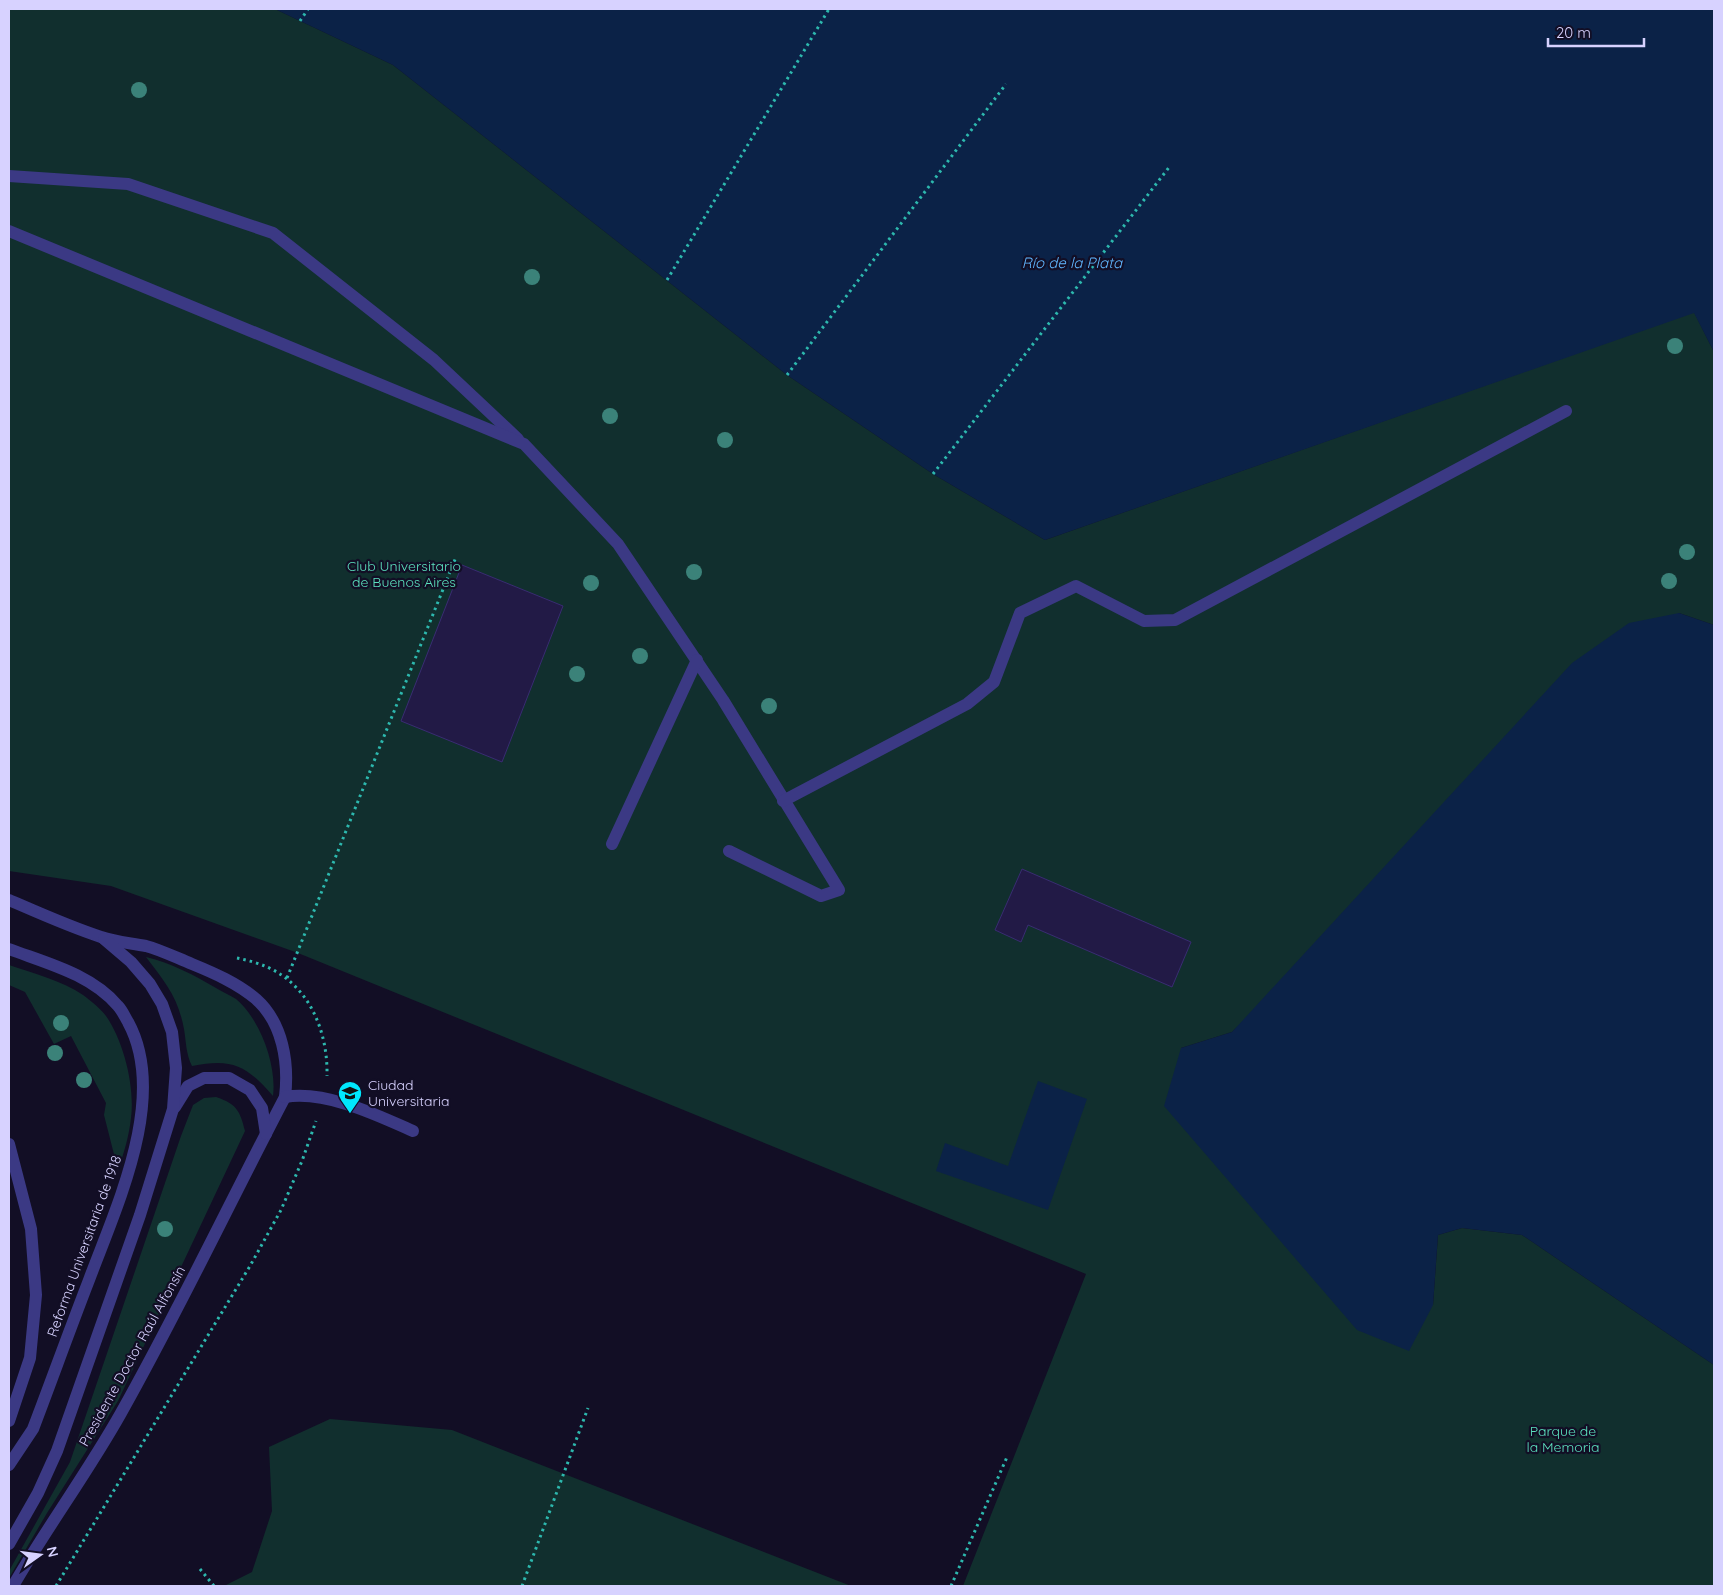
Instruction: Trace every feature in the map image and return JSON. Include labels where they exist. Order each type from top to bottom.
[{"type":"lane","points":[[9,176],[128,184],[273,233],[434,360],[524,444],[618,544],[723,700],[838,890],[821,896],[729,852]]},
{"type":"lane","points":[[9,231],[524,444]]},
{"type":"lane","points":[[783,801],[967,704],[994,682],[1020,612],[1076,586],[1144,621],[1175,620],[1566,411]]},
{"type":"lane","points":[[612,844],[697,660]]},
{"type":"lane","points":[[9,900],[102,938]]},
{"type":"lane","name":"Presidente Doctor Raúl Alfonsín","points":[[13,1586],[125,1407],[163,1338],[285,1097],[288,1077],[280,1035],[269,1015],[257,1000],[244,990],[211,972],[148,946],[102,938]]},
{"type":"lane","name":"Presidente Doctor Raúl Alfonsín","points":[[9,1544],[38,1493],[57,1451],[140,1216],[173,1109],[176,1068],[172,1032],[162,1004],[150,984],[131,962],[102,938]]},
{"type":"lane","name":"Reforma Universitaria de 1918","points":[[9,948],[83,978],[103,991],[119,1007],[132,1030],[140,1055],[144,1088],[138,1132],[127,1177],[33,1429],[9,1465]]},
{"type":"lane","name":"Presidente Doctor Raúl Alfonsín","points":[[173,1109],[188,1086],[204,1078],[229,1078],[250,1090],[262,1108],[266,1134]]},
{"type":"lane","points":[[285,1097],[300,1094],[356,1106],[413,1131]]},
{"type":"lane","name":"Reforma Universitaria de 1918","points":[[9,1144],[30,1229],[36,1295],[30,1358],[9,1421]]},
{"type":"path","points":[[300,21],[308,9]]},
{"type":"path","points":[[667,280],[829,9]]},
{"type":"path","points":[[787,375],[1006,84]]},
{"type":"path","points":[[933,474],[1170,166]]},
{"type":"path","points":[[287,978],[456,557]]},
{"type":"path","points":[[230,955],[267,966],[287,978],[300,990],[310,1004],[319,1024],[325,1047],[326,1082]]},
{"type":"path","points":[[56,1586],[219,1319],[281,1210],[302,1161],[316,1119]]},
{"type":"path","points":[[522,1586],[588,1408]]},
{"type":"path","points":[[951,1586],[1007,1457]]},
{"type":"path","points":[[200,1569],[214,1586]]},
{"type":"green space","name":"Club Universitario de Buenos Aires","points":[[9,9],[275,9],[393,65],[787,375],[933,474],[1045,540],[1694,312],[1714,352],[1714,625],[1679,613],[1232,1032],[1181,1048],[1433,1305],[1438,1235],[1462,1228],[1522,1235],[1714,1365],[1714,1586],[963,1586],[1086,1274],[298,953],[111,886],[9,871]]},
{"type":"green space","points":[[146,957],[191,974],[236,999],[245,1008],[265,1043],[274,1084],[273,1096],[255,1077],[237,1066],[218,1063],[192,1066],[187,1053],[184,1029],[178,1008],[165,982]]},
{"type":"green space","points":[[9,965],[75,990],[98,1007],[112,1027],[127,1065],[132,1106],[126,1144],[118,1170],[104,1115],[106,1103],[71,1036],[54,1044],[25,992],[9,985]]},
{"type":"green space","points":[[216,1097],[229,1102],[236,1109],[245,1131],[118,1401],[47,1513],[9,1578],[9,1571],[70,1462],[193,1105],[204,1098]]},
{"type":"green space","points":[[330,1419],[452,1430],[851,1586],[224,1586],[252,1572],[272,1511],[269,1447]]},
{"type":"water","name":"Río de la Plata","points":[[275,9],[1714,9],[1714,352],[1694,313],[1045,540],[933,474],[787,375],[393,65]]},
{"type":"water","points":[[1679,613],[1714,625],[1714,1365],[1522,1235],[1462,1228],[1438,1235],[1433,1305],[1409,1351],[1357,1330],[1164,1106],[1181,1048],[1232,1032],[1572,663],[1629,623]]},
{"type":"water","points":[[1038,1081],[1087,1099],[1048,1210],[936,1171],[945,1143],[1008,1166]]},
{"type":"building","points":[[462,565],[563,606],[502,762],[401,721]]},
{"type":"building","points":[[1022,869],[1191,942],[1172,987],[1028,925],[1021,942],[995,930]]},
{"type":"place","name":"Ciudad Universitaria","points":[[350,1114]]},
{"type":"park label","name":"Parque de la Memoria","points":[[1563,1439]]}]
